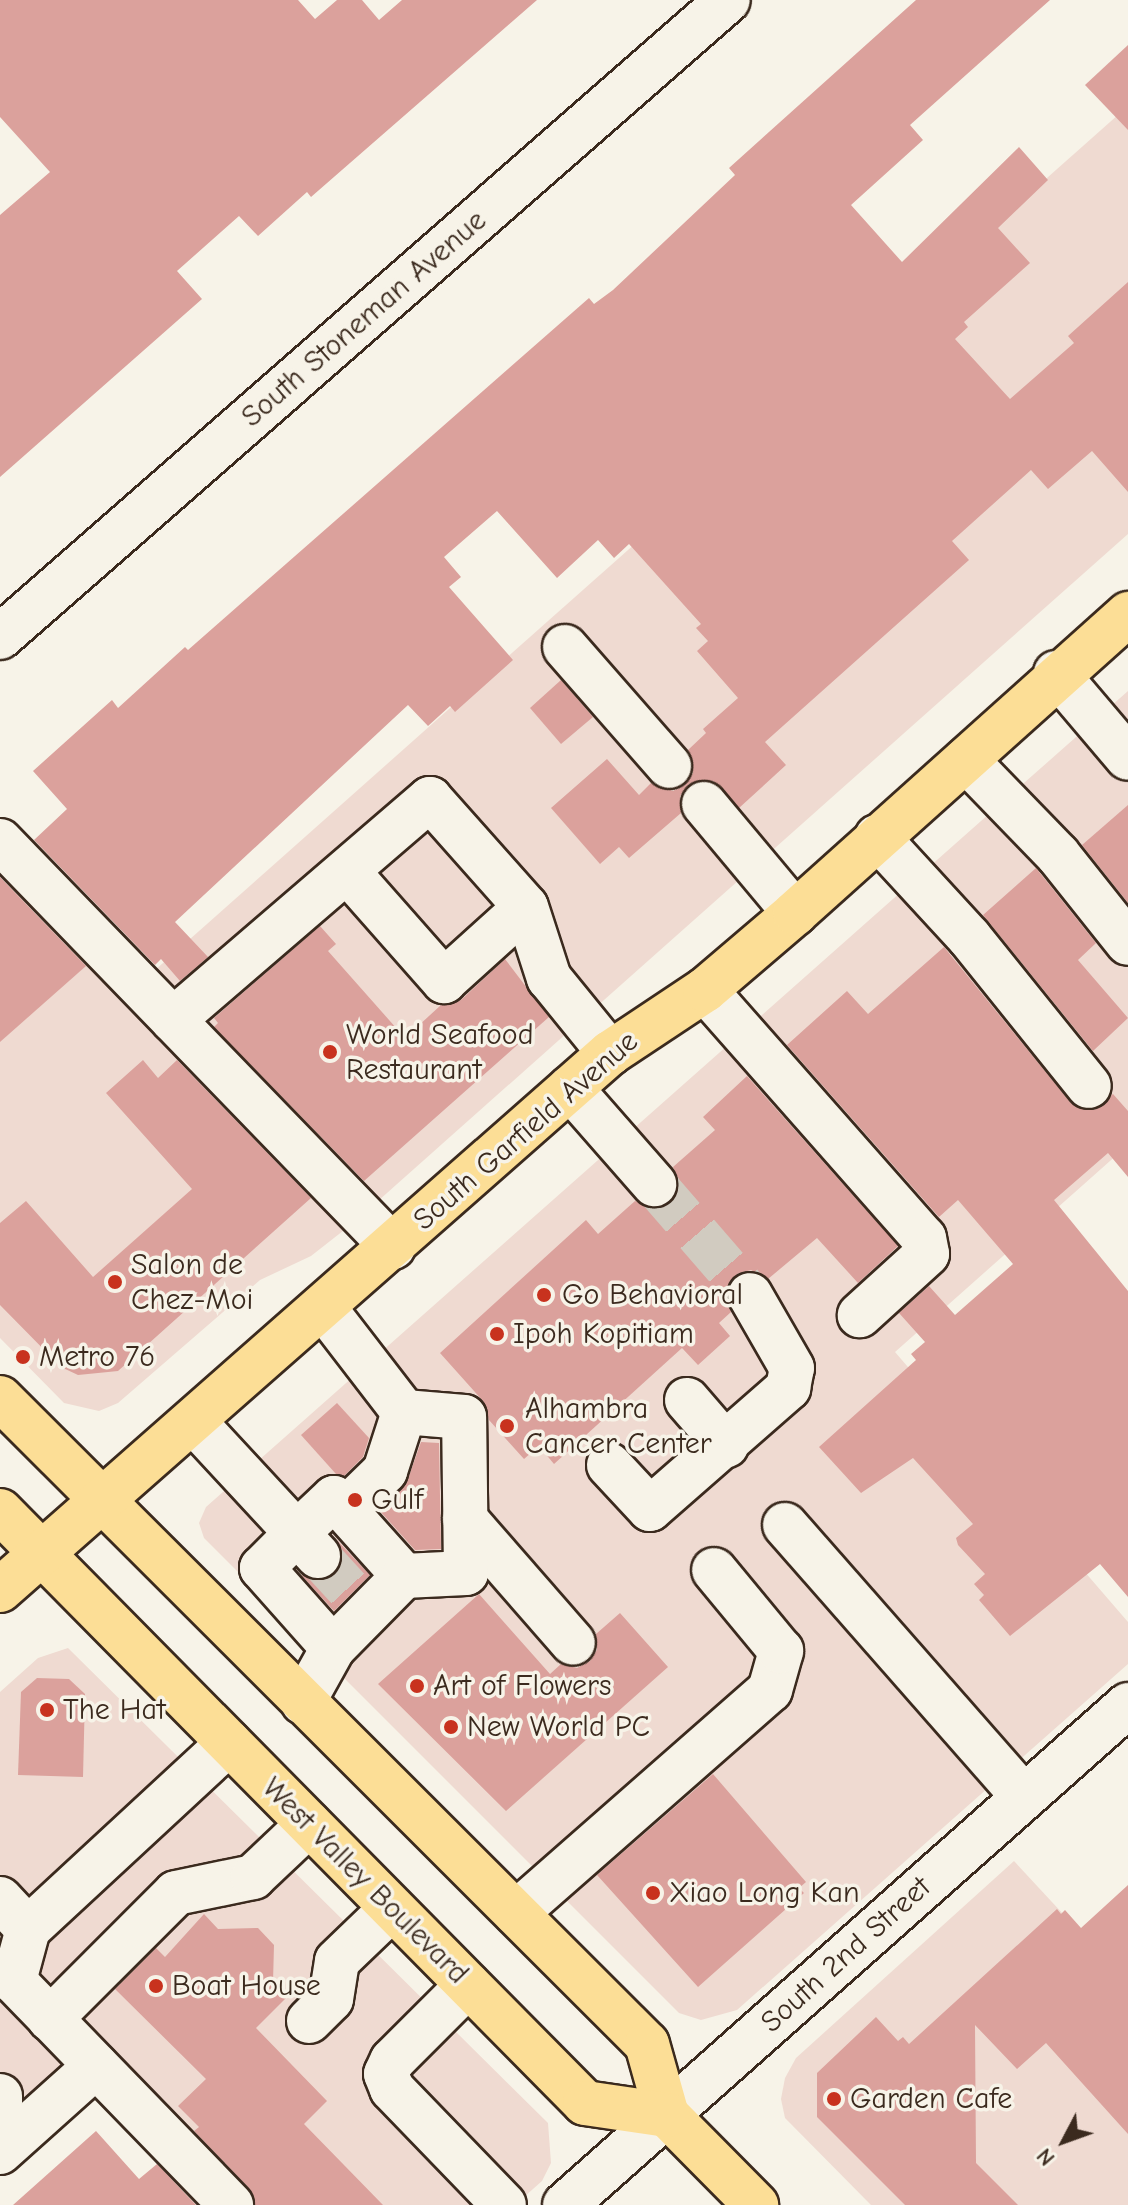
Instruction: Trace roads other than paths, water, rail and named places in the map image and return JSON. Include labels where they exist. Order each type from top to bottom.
[{"type":"main road","name":"South Garfield Avenue","points":[[0,1590],[610,1053],[705,990],[795,913],[966,760],[1056,673],[1128,614]]},
{"type":"main road","points":[[0,1398],[647,2044],[667,2115],[756,2205]]},
{"type":"main road","name":"West Valley Boulevard","points":[[0,1511],[585,2103],[667,2115]]},
{"type":"street","name":"South Stoneman Avenue","points":[[0,637],[728,0]]},
{"type":"street","points":[[565,647],[669,766]]},
{"type":"street","points":[[1056,673],[1128,758]]},
{"type":"street","points":[[966,760],[1058,855],[1128,943]]},
{"type":"street","points":[[173,1020],[430,799],[526,907],[549,978],[610,1053]]},
{"type":"street","points":[[704,804],[795,913]]},
{"type":"street","points":[[877,837],[969,937],[1089,1086]]},
{"type":"street","points":[[0,841],[393,1247]]},
{"type":"street","points":[[347,871],[444,981],[526,907]]},
{"type":"street","points":[[705,990],[924,1238],[927,1254],[860,1315]]},
{"type":"street","points":[[570,1088],[654,1184]]},
{"type":"street","points":[[609,1465],[650,1509],[788,1388],[792,1368],[750,1295]]},
{"type":"street","points":[[303,1702],[360,1602],[404,1576],[466,1573],[464,1417],[404,1412],[323,1307]]},
{"type":"street","points":[[687,1400],[726,1445]]},
{"type":"street","points":[[345,1510],[385,1471],[404,1412]]},
{"type":"street","points":[[193,1421],[308,1544]]},
{"type":"street","points":[[333,1648],[262,1568],[308,1544],[334,1498],[404,1576]]},
{"type":"street","points":[[465,1519],[573,1643]]},
{"type":"street","points":[[785,1525],[1024,1797]]},
{"type":"street","points":[[516,1913],[770,1690],[781,1651],[714,1570]]},
{"type":"street","name":"South 2nd Street","points":[[565,2205],[1128,1705]]},
{"type":"street","points":[[229,1743],[14,1914],[14,1981],[231,2205]]},
{"type":"street","points":[[50,2019],[176,1893],[253,1877],[309,1824]]},
{"type":"street","points":[[309,2021],[331,1999],[337,1961],[392,1908]]},
{"type":"street","points":[[468,1985],[392,2061],[386,2074],[392,2089],[504,2205]]},
{"type":"street","points":[[0,2152],[96,2066]]},
{"type":"street","points":[[0,2096],[0,2103]]},
{"type":"tunnel","points":[[654,1184],[750,1295]]},
{"type":"tunnel","points":[[318,1556],[352,1593]]},
{"type":"place","name":"World Seafood Restaurant","points":[[330,1052]]},
{"type":"place","name":"Salon de Chez-Moi","points":[[115,1282]]},
{"type":"place","name":"Go Behavioral","points":[[544,1295]]},
{"type":"place","name":"Ipoh Kopitiam","points":[[497,1334]]},
{"type":"place","name":"Metro 76","points":[[23,1357]]},
{"type":"place","name":"Alhambra Cancer Center","points":[[507,1426]]},
{"type":"place","name":"Gulf","points":[[355,1500]]},
{"type":"place","name":"Art of Flowers","points":[[417,1686]]},
{"type":"place","name":"The Hat","points":[[47,1710]]},
{"type":"place","name":"New World PC","points":[[451,1727]]},
{"type":"place","name":"Xiao Long Kan","points":[[653,1893]]},
{"type":"place","name":"Boat House","points":[[156,1986]]},
{"type":"place","name":"Garden Cafe","points":[[834,2099]]}]
